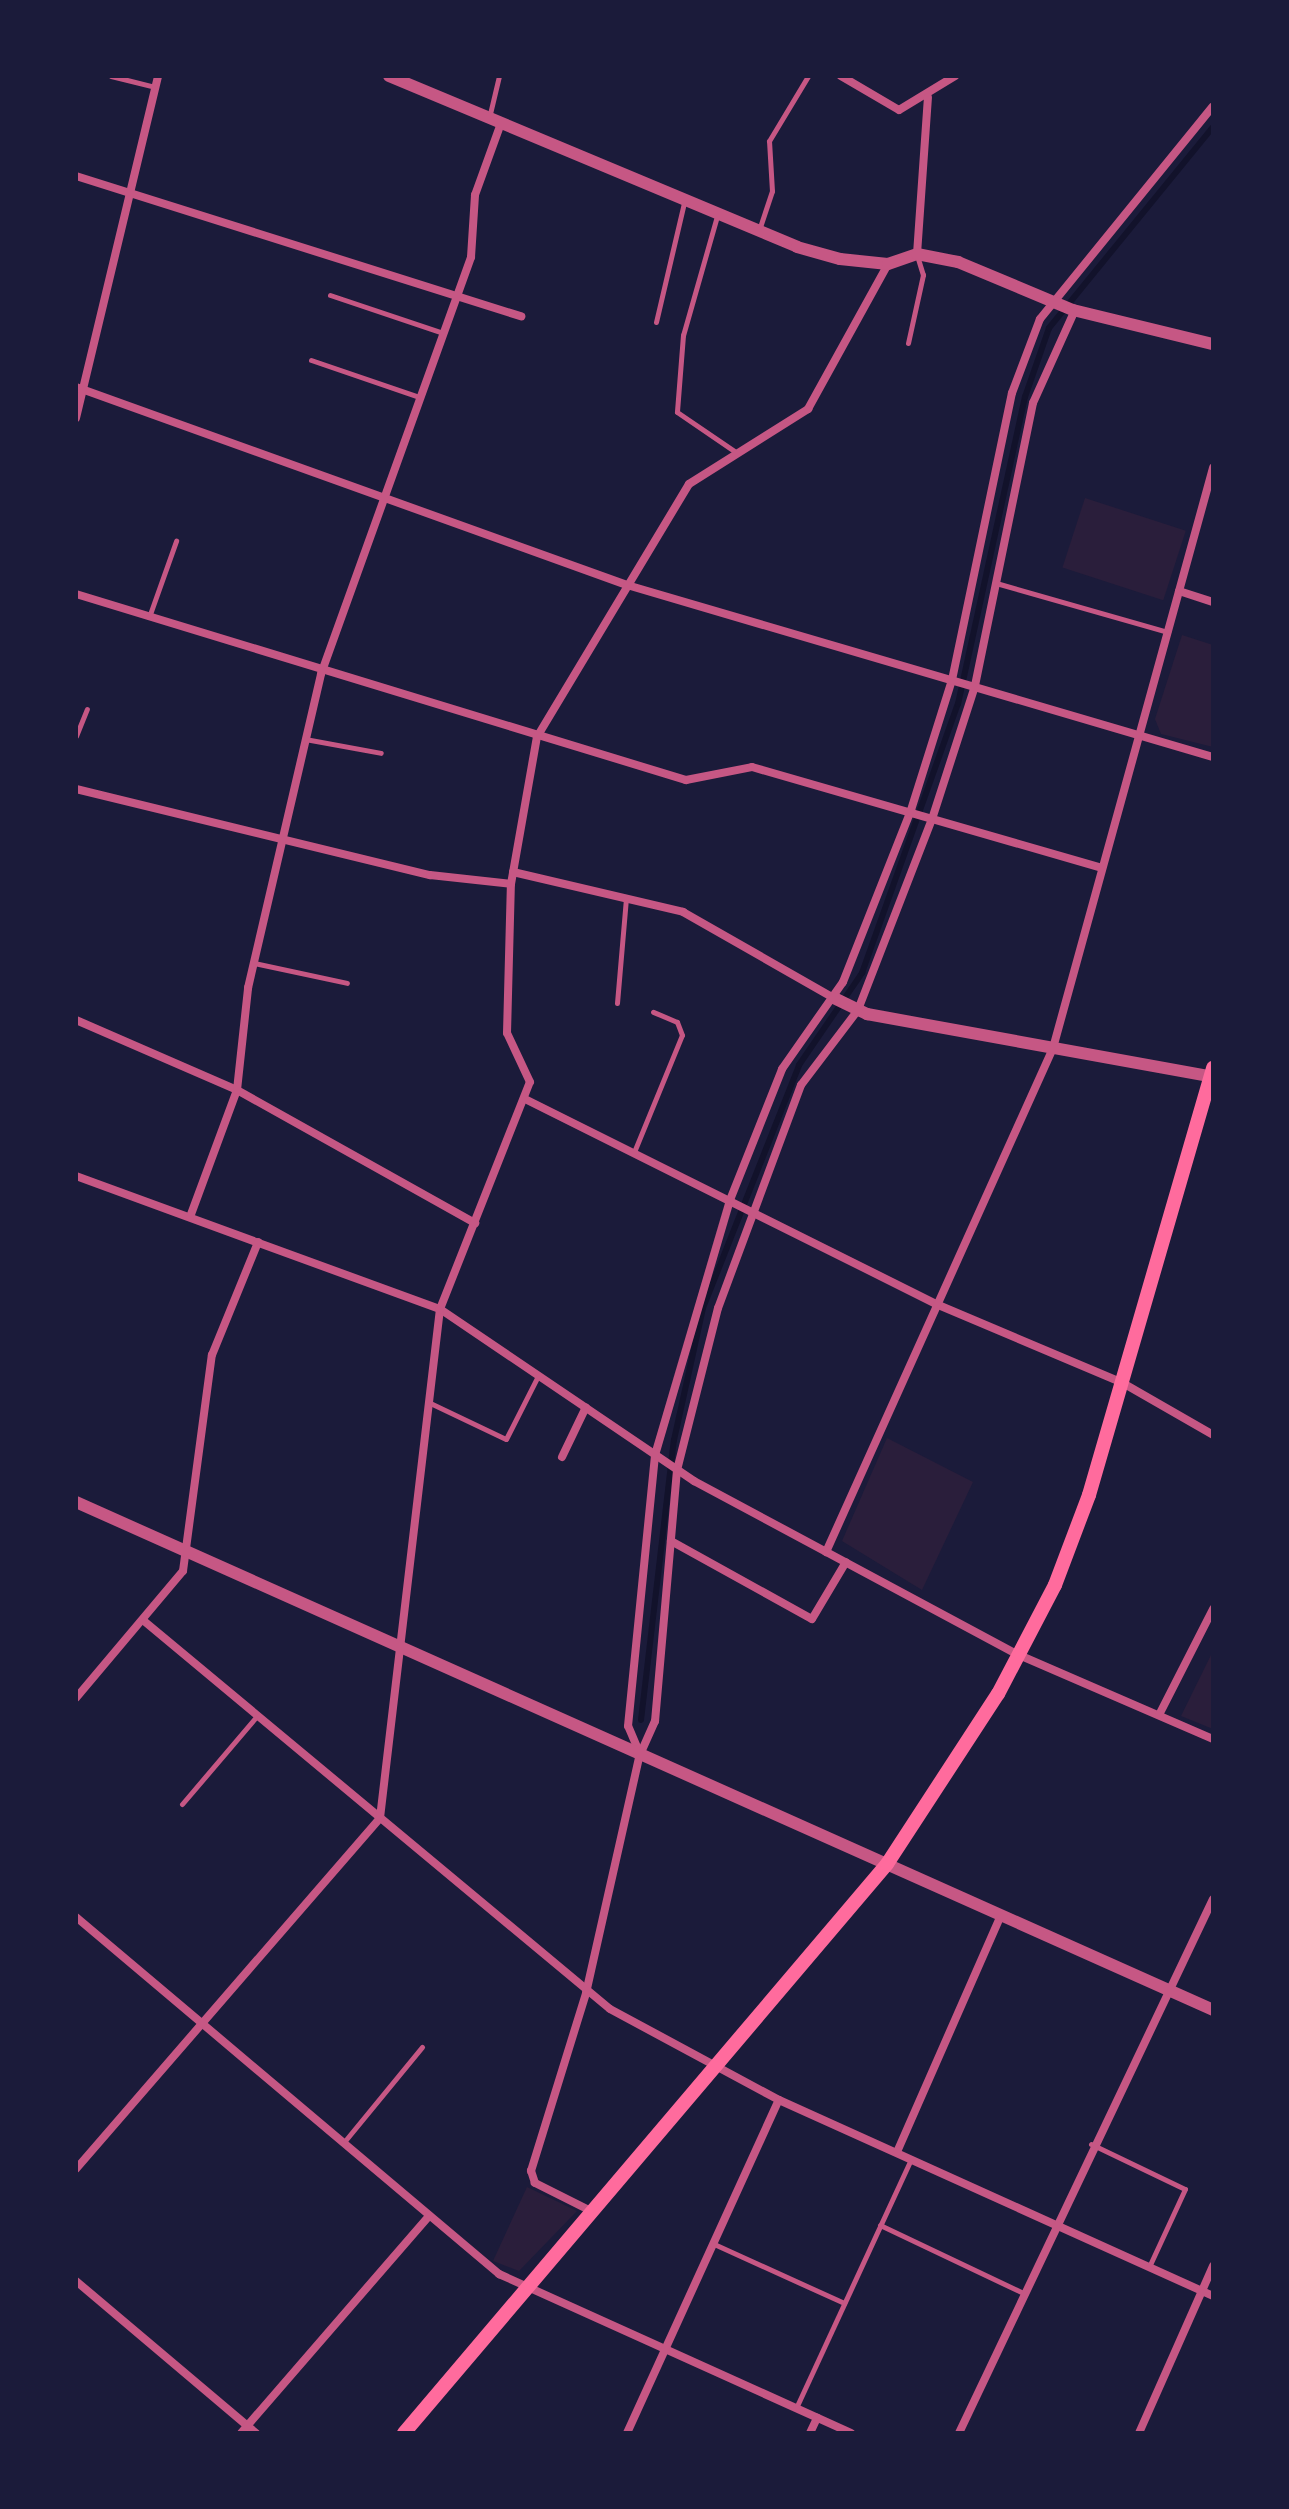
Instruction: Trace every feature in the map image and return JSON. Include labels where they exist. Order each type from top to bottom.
[{"type":"main road","points":[[404,2433],[887,1864],[1019,1655],[1089,1495],[1212,1074]]},
{"type":"street","points":[[76,418],[79,388],[158,76]]},
{"type":"street","points":[[389,76],[494,124],[757,233],[840,259],[888,264],[917,254],[1067,306],[1213,344]]},
{"type":"street","points":[[841,76],[899,110],[928,97],[952,77]]},
{"type":"street","points":[[917,254],[928,97]]},
{"type":"street","points":[[591,2211],[535,2183],[531,2171],[586,1993],[640,1754],[655,1721],[677,1470],[751,1210],[801,1085],[844,1004],[930,818],[973,686],[1033,403],[1067,306],[1213,106]]},
{"type":"street","points":[[190,1217],[237,1090],[253,963],[321,674],[471,257],[475,195],[494,124]]},
{"type":"street","points":[[76,176],[131,189],[458,292],[521,316]]},
{"type":"street","points":[[76,2169],[380,1818],[398,1642],[440,1309],[530,1082],[507,1033],[511,884],[537,737],[689,484],[808,409],[888,264]]},
{"type":"street","points":[[640,1754],[628,1726],[655,1455],[730,1200],[782,1069],[844,1004],[954,680],[1012,393],[1040,319],[1067,306]]},
{"type":"street","points":[[79,388],[384,495],[627,585],[1213,757]]},
{"type":"street","points":[[826,1552],[1053,1048],[1213,468]]},
{"type":"street","points":[[1179,591],[1213,602]]},
{"type":"street","points":[[76,594],[321,674],[686,780],[752,767],[1102,868]]},
{"type":"street","points":[[76,789],[430,875],[511,884]]},
{"type":"street","points":[[513,872],[626,898],[717,927],[844,1004],[1053,1048],[1212,1074]]},
{"type":"street","points":[[76,1020],[237,1090],[475,1223]]},
{"type":"street","points":[[525,1099],[936,1304],[1121,1382],[1213,1435]]},
{"type":"street","points":[[76,1176],[440,1309],[677,1470],[1019,1655],[1213,1739]]},
{"type":"street","points":[[76,1698],[144,1621],[190,1553],[212,1355],[258,1242]]},
{"type":"street","points":[[562,1457],[586,1407]]},
{"type":"street","points":[[76,1502],[398,1642],[640,1754],[1213,2010]]},
{"type":"street","points":[[671,1541],[812,1619],[846,1562]]},
{"type":"street","points":[[1159,1715],[1213,1609]]},
{"type":"street","points":[[144,1621],[586,1993],[779,2100],[1213,2296]]},
{"type":"street","points":[[959,2433],[1164,1989],[1213,1899]]},
{"type":"street","points":[[897,2152],[1001,1915]]},
{"type":"street","points":[[76,1917],[499,2274],[851,2433]]},
{"type":"street","points":[[627,2433],[779,2100]]},
{"type":"street","points":[[244,2429],[429,2216]]},
{"type":"street","points":[[1139,2433],[1213,2266]]},
{"type":"street","points":[[76,2281],[244,2429],[256,2433]]},
{"type":"street","points":[[810,2433],[817,2418]]},
{"type":"lane","points":[[111,76],[155,87]]},
{"type":"lane","points":[[494,124],[499,76]]},
{"type":"lane","points":[[757,233],[772,191],[769,141],[808,76]]},
{"type":"lane","points":[[656,322],[684,203]]},
{"type":"lane","points":[[717,216],[683,335],[677,412],[738,454]]},
{"type":"lane","points":[[908,343],[923,275],[917,254]]},
{"type":"lane","points":[[330,295],[443,333]]},
{"type":"lane","points":[[311,360],[419,397]]},
{"type":"lane","points":[[148,618],[176,541]]},
{"type":"lane","points":[[996,583],[1168,632]]},
{"type":"lane","points":[[76,736],[87,709]]},
{"type":"lane","points":[[304,739],[381,753]]},
{"type":"lane","points":[[617,1003],[626,898]]},
{"type":"lane","points":[[253,963],[347,983]]},
{"type":"lane","points":[[634,1152],[682,1035],[677,1022],[653,1012]]},
{"type":"lane","points":[[428,1402],[506,1439],[539,1375]]},
{"type":"lane","points":[[182,1804],[257,1716]]},
{"type":"lane","points":[[344,2142],[422,2047]]},
{"type":"lane","points":[[1091,2144],[1185,2189],[1149,2268]]},
{"type":"lane","points":[[796,2408],[911,2159]]},
{"type":"lane","points":[[880,2225],[1023,2293]]},
{"type":"lane","points":[[714,2244],[844,2303]]},
{"type":"shaded area","points":[[1085,498],[1186,531],[1163,600],[1062,567]]},
{"type":"shaded area","points":[[1182,635],[1213,645],[1213,747],[1161,734],[1155,719]]},
{"type":"shaded area","points":[[887,1438],[973,1482],[922,1590],[842,1541]]},
{"type":"shaded area","points":[[1213,1651],[1213,1729],[1181,1716]]},
{"type":"shaded area","points":[[527,2187],[577,2211],[519,2271],[493,2261]]},
{"type":"waterway","points":[[641,1720],[674,1440],[703,1308],[799,1065],[862,973],[958,704],[1025,397],[1049,328],[1213,127]]}]
